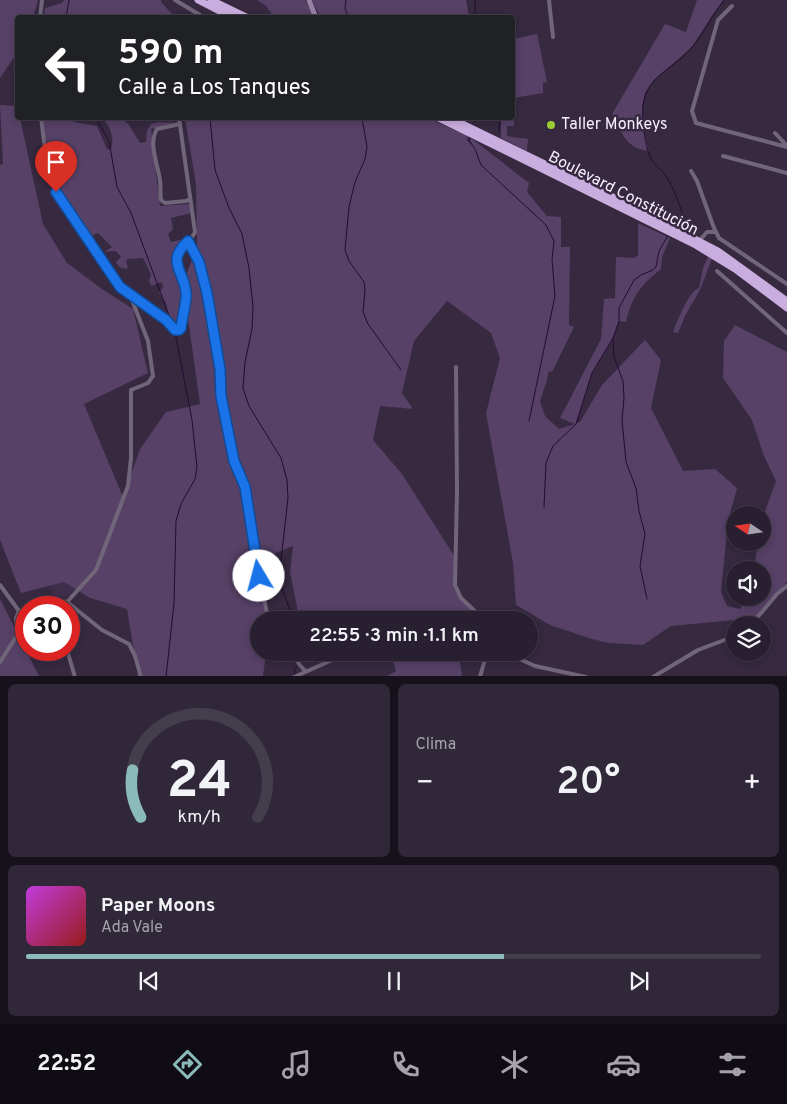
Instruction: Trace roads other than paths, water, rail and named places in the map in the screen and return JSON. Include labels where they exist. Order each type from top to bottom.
[{"type":"highway","points":[[198,0],[227,15]]},
{"type":"highway","points":[[211,0],[242,15]]},
{"type":"highway","name":"Boulevard Constitución","points":[[443,120],[694,244],[735,269],[787,308]]},
{"type":"highway","name":"Boulevard Constitución","points":[[454,120],[699,241],[741,267],[787,301]]},
{"type":"street","points":[[40,15],[42,0]]},
{"type":"street","points":[[176,0],[200,15]]},
{"type":"street","points":[[309,0],[315,15]]},
{"type":"street","points":[[549,0],[553,37]]},
{"type":"street","points":[[732,6],[718,20],[692,111],[696,124],[787,146]]},
{"type":"street","points":[[41,120],[45,150],[58,197],[115,281],[130,296],[166,320],[175,330],[179,330],[186,291],[176,259],[179,251],[195,232],[179,120]]},
{"type":"street","points":[[180,124],[156,130],[154,133],[154,148],[161,200],[165,203],[190,199]]},
{"type":"street","points":[[775,133],[787,146]]},
{"type":"street","points":[[724,156],[787,173]]},
{"type":"street","points":[[692,171],[719,238],[787,284]]},
{"type":"street","points":[[699,241],[707,232],[715,232]]},
{"type":"street","points":[[188,241],[199,262],[207,293],[220,369],[221,396],[234,461],[245,487],[266,611]]},
{"type":"street","points":[[718,271],[787,333]]},
{"type":"street","points":[[72,596],[96,570],[130,478],[131,390],[148,383],[153,376],[148,341],[130,296]]},
{"type":"street","points":[[456,367],[457,491],[455,585],[461,598],[475,611]]},
{"type":"street","points":[[0,585],[15,606]]},
{"type":"street","points":[[758,616],[777,594],[787,586]]},
{"type":"street","points":[[80,612],[102,630],[129,644],[141,676]]},
{"type":"street","points":[[0,662],[15,639]]},
{"type":"street","points":[[653,676],[698,650],[726,639]]},
{"type":"street","points":[[70,661],[75,676]]},
{"type":"street","points":[[297,661],[305,671]]},
{"type":"street","points":[[294,676],[329,661]]},
{"type":"street","points":[[480,676],[484,661]]},
{"type":"street","points":[[524,661],[535,666],[586,676]]},
{"type":"waterway","points":[[66,15],[69,0]]},
{"type":"waterway","points":[[346,0],[345,9],[348,15]]},
{"type":"waterway","points":[[475,0],[475,15]]},
{"type":"waterway","points":[[681,228],[687,225],[674,190],[666,176],[651,159],[648,150],[643,126],[643,106],[650,85],[692,47],[724,0]]},
{"type":"waterway","points":[[97,120],[109,141],[117,187],[131,213],[173,326]]},
{"type":"waterway","points":[[210,120],[215,170],[229,208],[242,234],[249,268],[253,307],[252,329],[245,362],[243,388],[249,406],[281,458],[287,480],[288,498],[280,569],[283,592],[290,611]]},
{"type":"waterway","points":[[362,120],[367,147],[365,159],[355,182],[349,207],[345,250],[349,261],[364,282],[363,312],[368,324],[401,370]]},
{"type":"waterway","points":[[499,132],[500,120]]},
{"type":"waterway","points":[[471,138],[469,140],[475,149],[481,165],[546,225],[554,241],[552,259],[555,296],[529,421]]},
{"type":"waterway","points":[[544,507],[546,463],[553,446],[576,424],[592,373],[613,338],[619,321],[619,308],[634,280],[656,267],[659,251],[669,234]]},
{"type":"waterway","points":[[166,676],[174,603],[176,521],[181,504],[195,479],[197,467],[192,420],[175,332]]},
{"type":"waterway","points":[[613,338],[614,357],[623,381],[622,420],[626,462],[636,488],[645,534],[640,566],[647,599]]},
{"type":"waterway","points":[[294,676],[297,666]]},
{"type":"place","name":"Taller Monkeys","points":[[551,125]]}]
